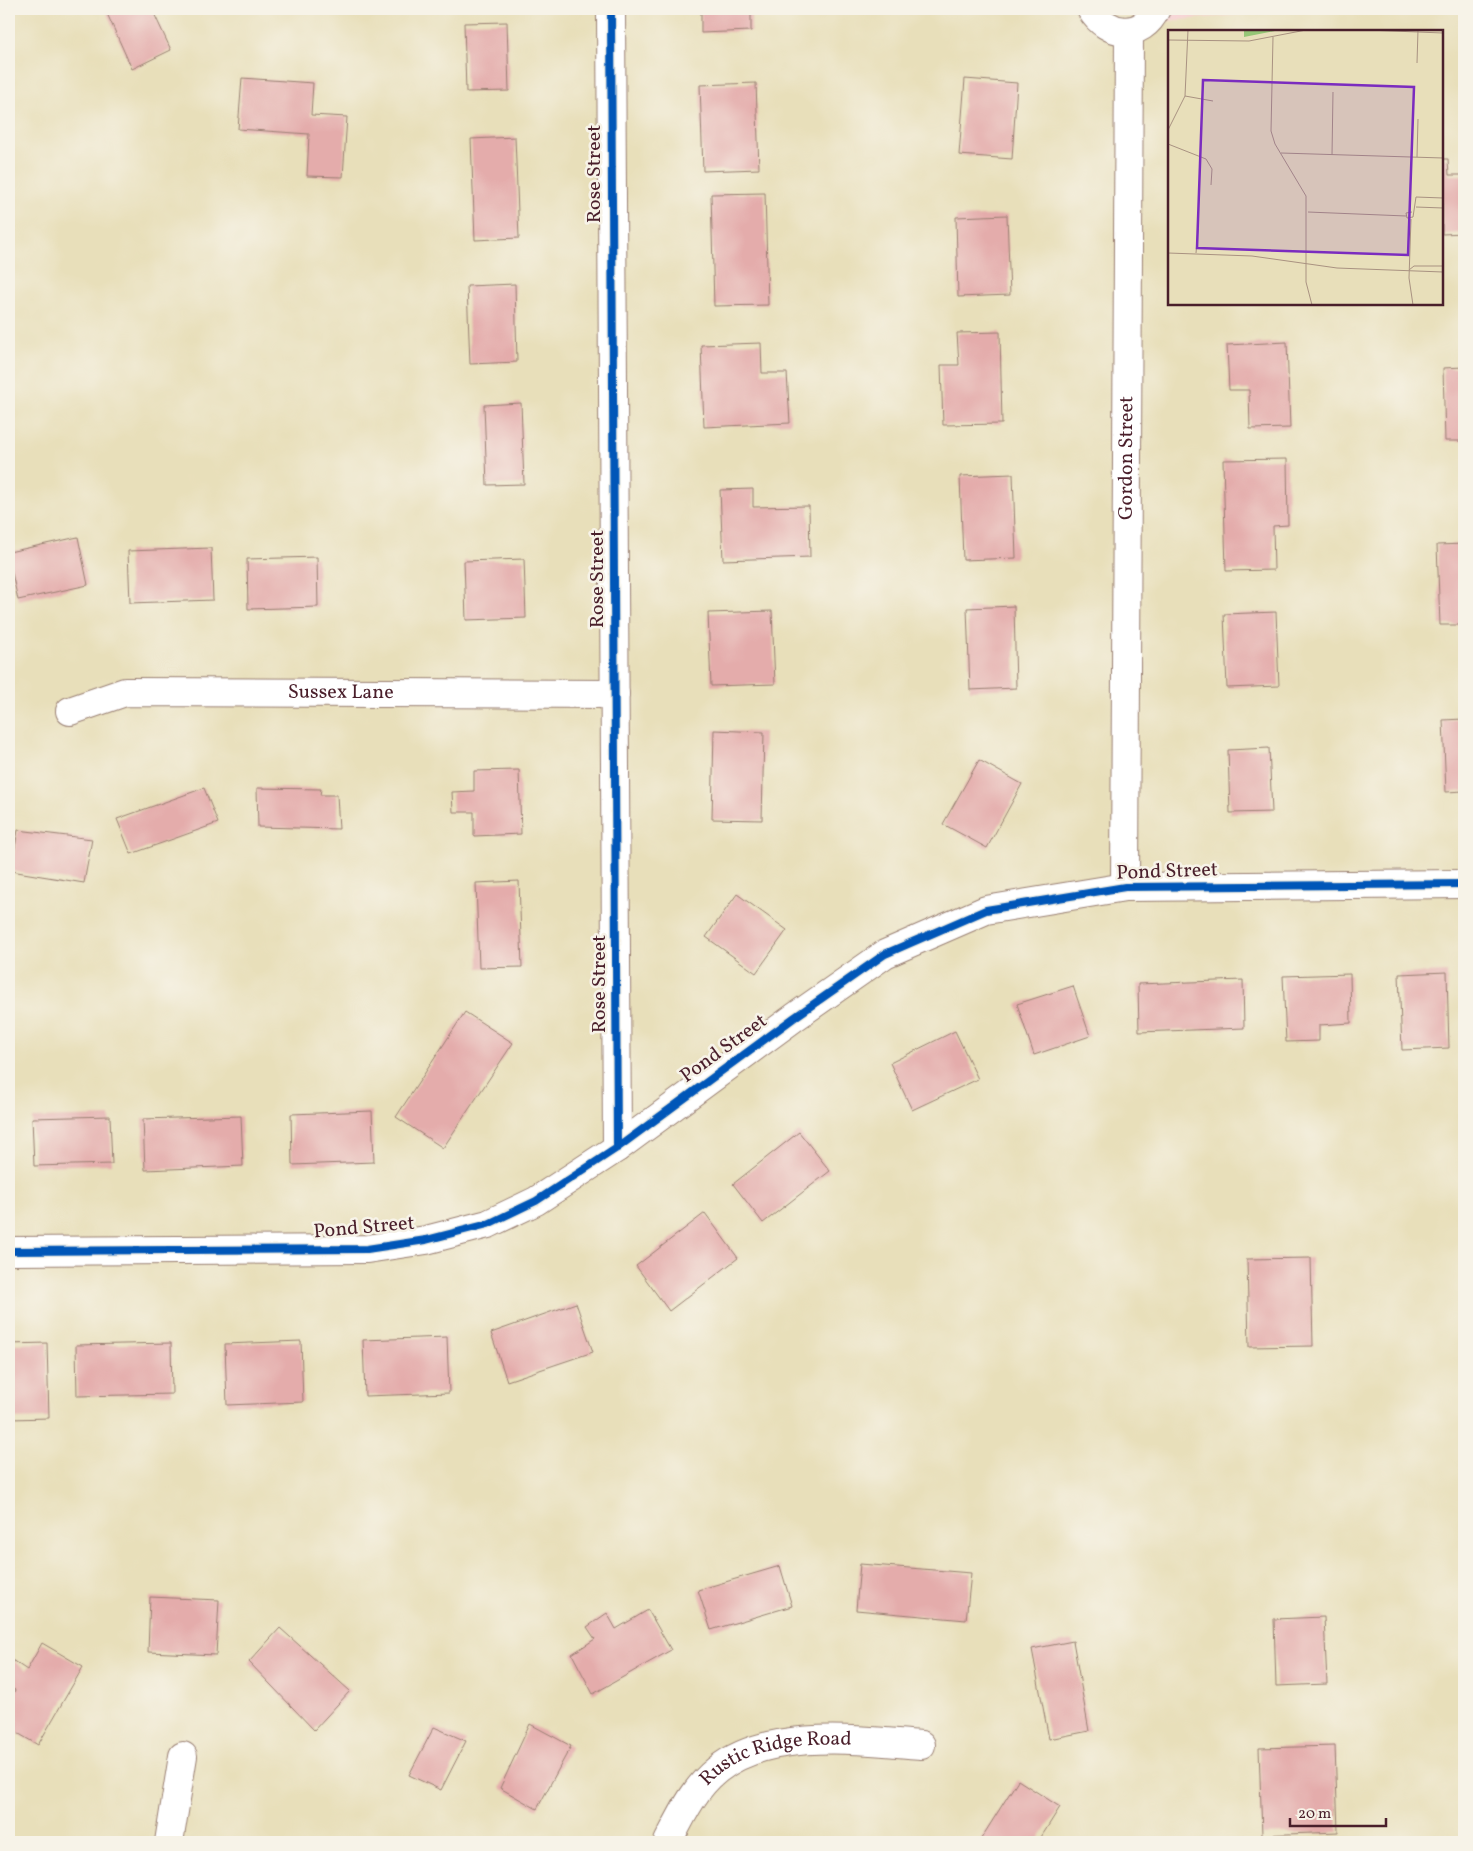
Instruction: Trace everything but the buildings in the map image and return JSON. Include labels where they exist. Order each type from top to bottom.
[{"type":"street","name":"Rose Street","points":[[610,9],[617,1148]]},
{"type":"street","points":[[1091,9],[1106,26],[1128,31],[1140,28],[1149,21],[1156,9]]},
{"type":"street","name":"Gordon Street","points":[[1125,887],[1128,31]]},
{"type":"street","name":"Sussex Lane","points":[[70,711],[125,692],[615,694]]},
{"type":"street","name":"Pond Street","points":[[9,1251],[367,1249],[426,1240],[488,1224],[536,1201],[617,1148],[795,1017],[885,954],[986,910],[1125,887],[1464,884]]},
{"type":"street","name":"Rustic Ridge Road","points":[[668,1842],[692,1798],[716,1770],[747,1752],[779,1743],[851,1740],[922,1745]]},
{"type":"street","points":[[169,1842],[183,1756]]},
{"type":"shaded area","points":[[1133,9],[1306,9],[1134,24]]},
{"type":"cycle path","points":[[611,9],[617,1148]]},
{"type":"cycle path","points":[[9,1251],[367,1249],[426,1240],[488,1224],[536,1201],[617,1148],[795,1017],[885,954],[986,910],[1125,887],[1464,884]]}]
